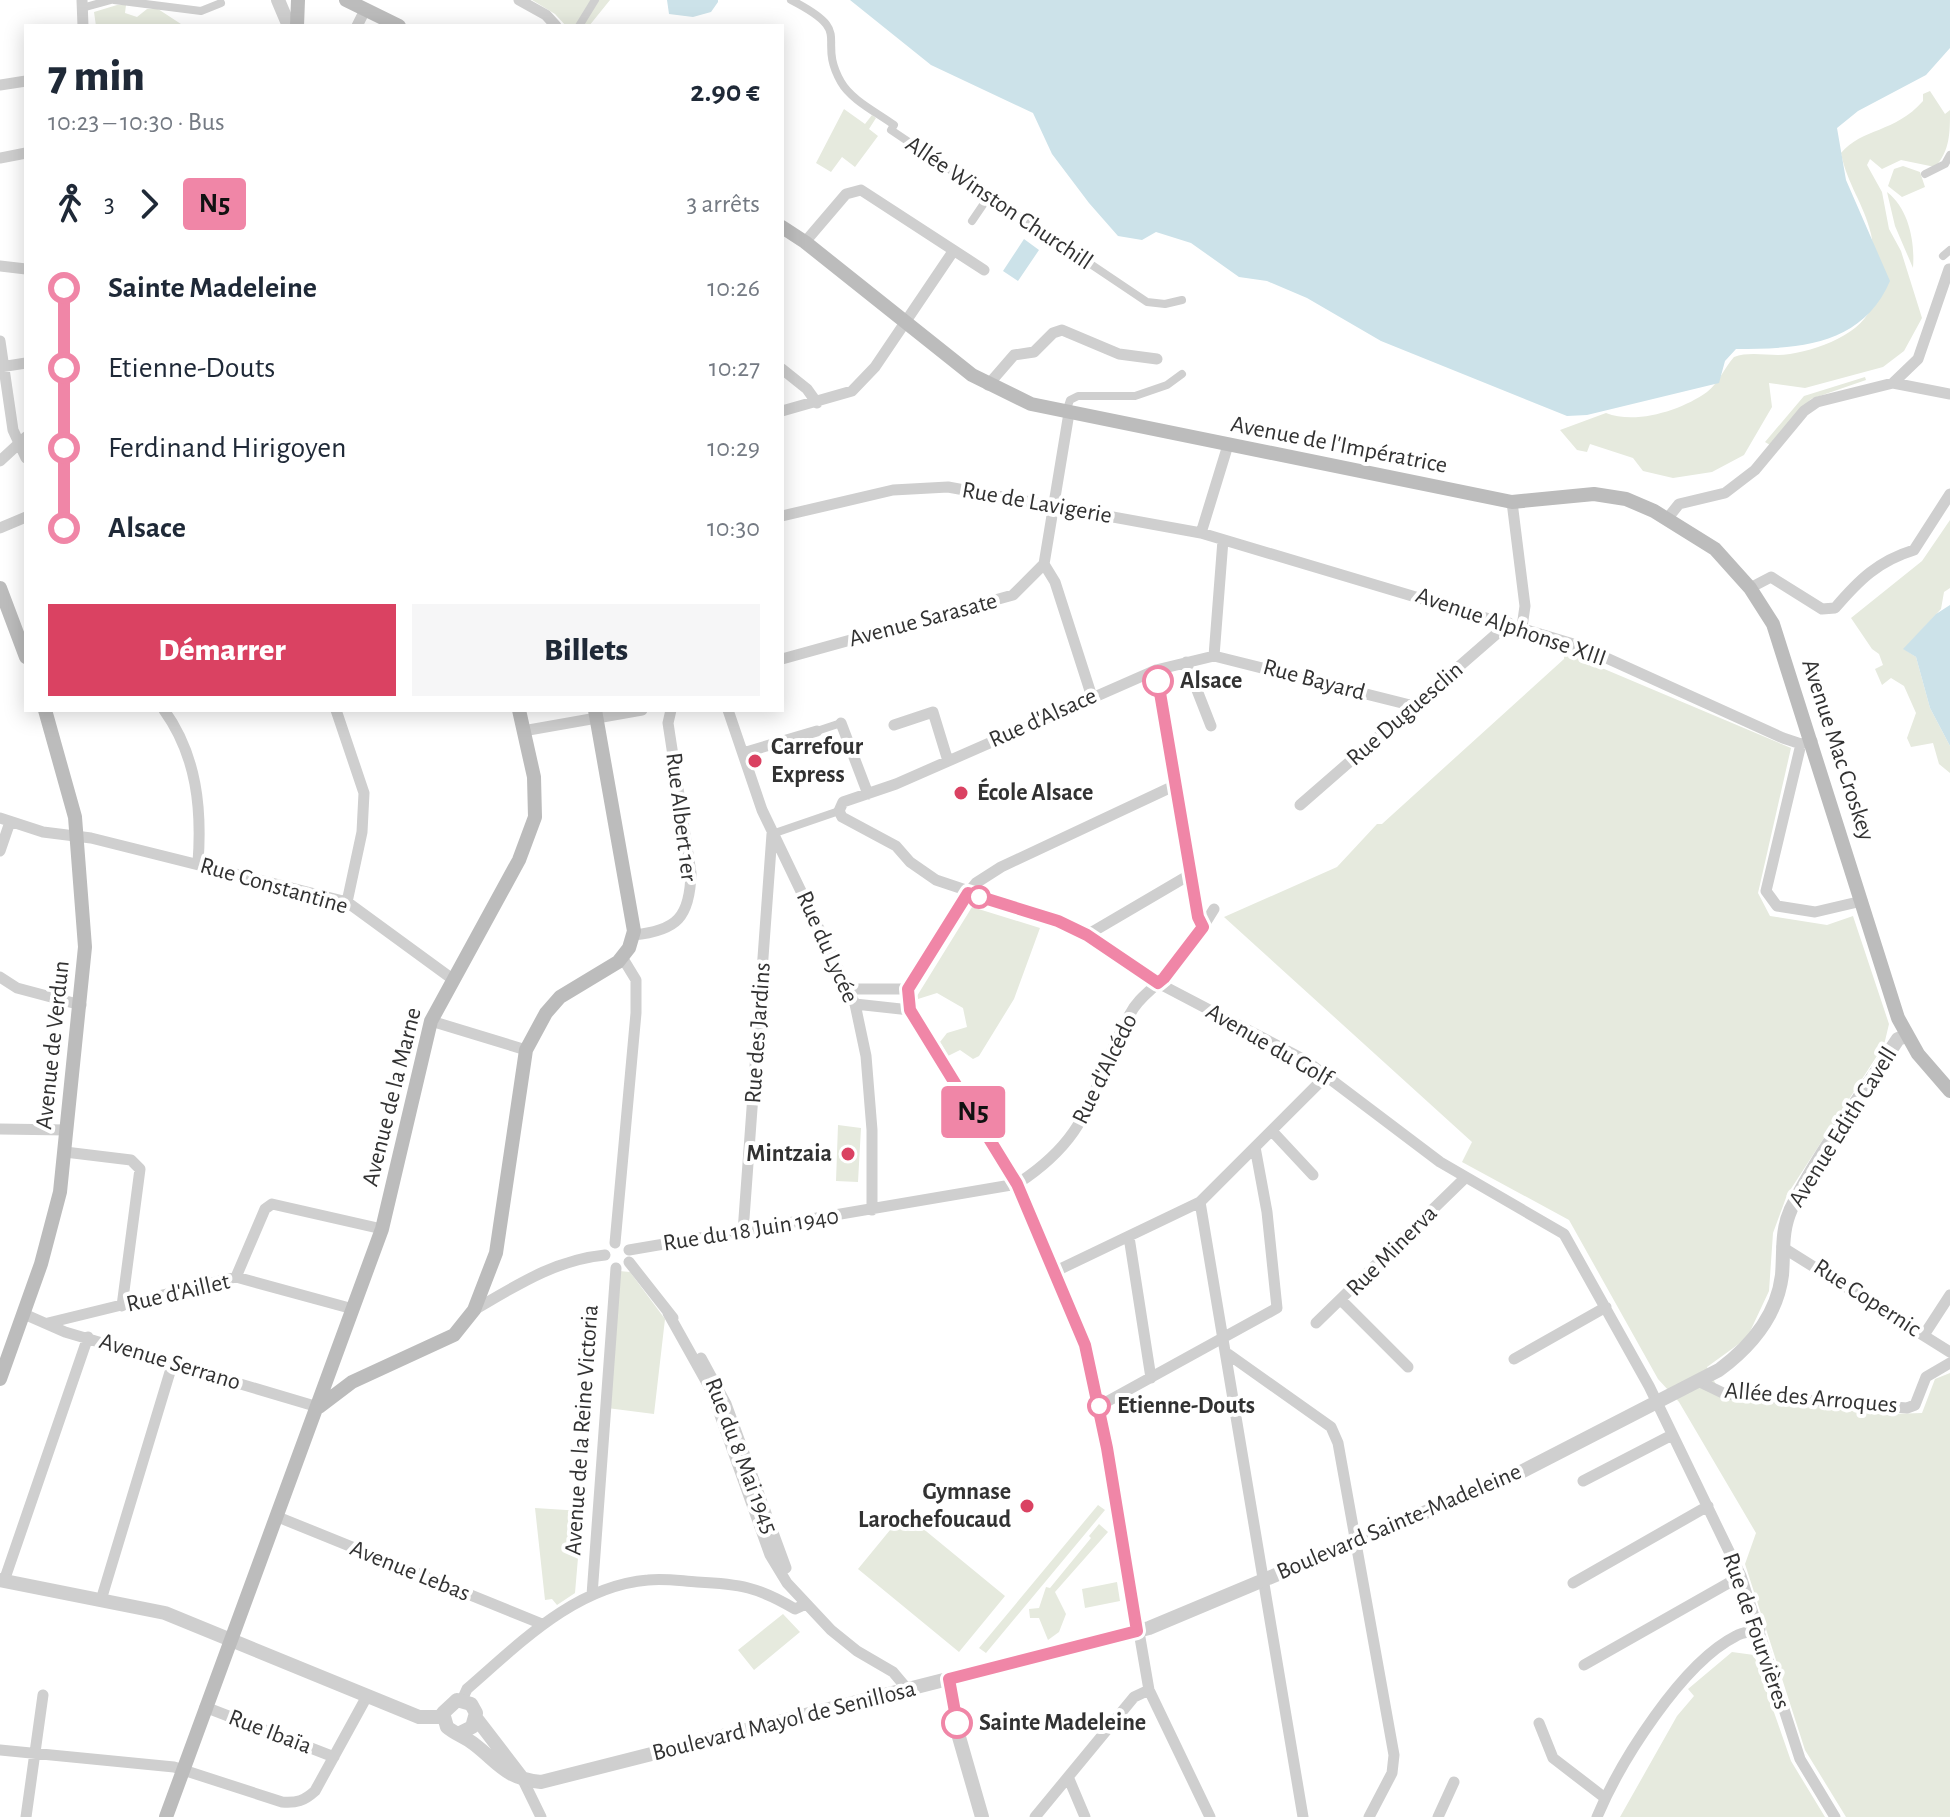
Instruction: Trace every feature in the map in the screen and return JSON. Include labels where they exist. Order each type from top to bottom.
[{"type":"main road","points":[[297,24],[298,0]]},
{"type":"main road","points":[[346,0],[395,24]]},
{"type":"main road","name":"Avenue de l'Impératrice","points":[[784,228],[988,385],[1031,404],[1512,502],[1607,495],[1633,502],[1667,519]]},
{"type":"main road","name":"Avenue Mac Croskey","points":[[1667,519],[1707,543],[1750,588],[1773,624],[1806,742],[1906,1036]]},
{"type":"main road","points":[[0,588],[22,631]]},
{"type":"main road","name":"Avenue de Verdun","points":[[0,1379],[52,1229],[65,1152],[81,1005],[85,935],[77,836],[67,781],[46,712]]},
{"type":"main road","name":"Avenue de la Marne","points":[[166,1817],[382,1229],[431,1021],[451,978],[519,860],[535,817],[534,777],[519,712]]},
{"type":"main road","points":[[318,1407],[352,1382],[454,1335],[474,1310],[496,1253],[526,1050],[546,1013],[560,997],[622,957],[633,933],[596,714]]},
{"type":"main road","points":[[1906,1036],[1950,1091]]},
{"type":"main road","points":[[333,1367],[339,1378],[352,1382]]},
{"type":"street","points":[[83,24],[82,4],[112,0],[201,11],[221,3]]},
{"type":"street","points":[[278,0],[288,24]]},
{"type":"street","points":[[519,0],[546,15],[554,24]]},
{"type":"street","points":[[580,24],[595,0]]},
{"type":"street","name":"Allée Winston Churchill","points":[[791,0],[818,13],[829,27],[834,63],[845,89],[894,125],[891,130],[1147,302],[1165,304],[1182,300]]},
{"type":"street","points":[[358,24],[365,10]]},
{"type":"street","points":[[0,85],[24,81]]},
{"type":"street","points":[[0,158],[24,153]]},
{"type":"street","points":[[1925,174],[1945,164],[1950,155]]},
{"type":"street","points":[[805,242],[846,194],[861,190],[984,270]]},
{"type":"street","points":[[972,221],[989,196]]},
{"type":"street","points":[[784,411],[852,391],[875,367],[953,249]]},
{"type":"street","points":[[0,266],[24,269]]},
{"type":"street","points":[[1893,383],[1918,359],[1950,269]]},
{"type":"street","points":[[988,385],[1014,355],[1034,352],[1053,333],[1062,330],[1119,354],[1157,359]]},
{"type":"street","points":[[0,341],[13,430],[23,440],[0,461]]},
{"type":"street","points":[[2,366],[24,363]]},
{"type":"street","points":[[784,371],[807,389],[817,403]]},
{"type":"street","points":[[1092,697],[1055,582],[1044,564],[1070,400],[1078,396],[1135,396],[1152,392],[1182,374]]},
{"type":"street","points":[[1667,519],[1679,504],[1725,493],[1755,470],[1804,411],[1817,402],[1893,383],[1950,394]]},
{"type":"street","points":[[1201,533],[1228,445]]},
{"type":"street","name":"Rue de Lavigerie","points":[[784,516],[893,490],[925,488],[979,491],[1201,533]]},
{"type":"street","points":[[1750,588],[1771,577],[1822,609],[1835,608],[1862,576],[1888,558],[1914,550],[1950,494]]},
{"type":"street","points":[[1512,502],[1525,606],[1522,627]]},
{"type":"street","points":[[0,528],[24,518]]},
{"type":"street","name":"Avenue Alphonse XIII","points":[[1201,533],[1580,646],[1806,742]]},
{"type":"street","points":[[1214,656],[1223,540]]},
{"type":"street","name":"Avenue Sarasate","points":[[784,658],[1013,595],[1044,564]]},
{"type":"street","name":"Rue Duguesclin","points":[[1300,805],[1509,623]]},
{"type":"street","name":"Rue d'Alsace","points":[[772,834],[839,811],[843,802],[948,761],[1156,670],[1214,656]]},
{"type":"street","name":"Rue Bayard","points":[[1214,656],[1414,706]]},
{"type":"street","points":[[1186,662],[1211,726]]},
{"type":"street","points":[[1156,670],[1178,784],[1198,917],[1203,927]]},
{"type":"street","points":[[165,712],[191,764],[202,818],[198,863]]},
{"type":"street","points":[[337,712],[364,793],[362,832],[347,902]]},
{"type":"street","points":[[523,731],[596,714],[619,712]]},
{"type":"street","name":"Rue Albert 1er","points":[[633,933],[661,933],[684,914],[690,898],[691,873],[668,723],[671,712]]},
{"type":"street","name":"Rue du Lycée","points":[[729,712],[772,834],[855,1004],[866,1056],[872,1130],[872,1210]]},
{"type":"street","points":[[894,725],[933,712],[948,761]]},
{"type":"street","points":[[743,753],[841,723],[868,794]]},
{"type":"street","points":[[1806,742],[1766,891],[1777,906],[1815,912],[1862,901]]},
{"type":"street","points":[[1178,784],[1001,867],[976,883],[908,989],[910,1010],[1017,1184],[1085,1345],[1099,1406],[1149,1690],[1210,1817]]},
{"type":"street","name":"Avenue du Golf","points":[[839,811],[842,817],[896,846],[910,862],[936,880],[1058,921],[1087,935],[1158,983],[1305,1060],[1428,1153],[1564,1234],[1656,1401]]},
{"type":"street","points":[[0,851],[5,820]]},
{"type":"street","name":"Rue Constantine","points":[[5,820],[43,832],[77,836],[198,863],[347,902],[451,978]]},
{"type":"street","name":"Rue des Jardins","points":[[743,1232],[772,834]]},
{"type":"street","points":[[1087,935],[1191,874]]},
{"type":"street","points":[[1158,983],[1214,909]]},
{"type":"street","points":[[474,1310],[543,1270],[582,1257],[605,1255],[615,1243],[636,1013],[636,980],[622,957]]},
{"type":"street","points":[[0,977],[17,988],[81,1005]]},
{"type":"street","name":"Rue d'Alcédo","points":[[872,1210],[1017,1184],[1049,1164],[1081,1125],[1130,1012],[1158,983]]},
{"type":"street","points":[[849,989],[908,989]]},
{"type":"street","points":[[855,1004],[910,1010]]},
{"type":"street","points":[[431,1021],[526,1050]]},
{"type":"street","name":"Avenue Edith Cavell","points":[[1656,1401],[1698,1381],[1745,1351],[1759,1334],[1775,1301],[1781,1278],[1784,1228],[1799,1193],[1898,1039],[1906,1036]]},
{"type":"street","points":[[1056,1271],[1200,1202],[1326,1076]]},
{"type":"street","points":[[0,1129],[65,1130]]},
{"type":"street","points":[[1272,1131],[1313,1175]]},
{"type":"street","points":[[1099,1406],[1277,1308],[1267,1212],[1255,1147]]},
{"type":"street","points":[[65,1152],[131,1160],[140,1169],[122,1306]]},
{"type":"street","name":"Rue Minerva","points":[[1316,1323],[1466,1177]]},
{"type":"street","points":[[1200,1202],[1228,1354],[1262,1581],[1303,1817]]},
{"type":"street","points":[[236,1277],[265,1209],[272,1204],[382,1229]]},
{"type":"street","name":"Rue du 18 Juin 1940","points":[[616,1268],[629,1256],[872,1210]]},
{"type":"street","points":[[1129,1237],[1151,1378]]},
{"type":"street","points":[[615,1243],[629,1256]]},
{"type":"street","name":"Rue Copernic","points":[[1782,1247],[1950,1352]]},
{"type":"street","points":[[605,1255],[607,1262],[616,1268]]},
{"type":"street","name":"Rue du 8 Mai 1945","points":[[629,1256],[668,1313],[681,1325],[721,1392],[777,1550],[806,1604],[857,1651],[893,1672],[909,1691]]},
{"type":"street","name":"Avenue de la Reine Victoria","points":[[592,1595],[616,1268]]},
{"type":"street","name":"Rue d'Aillet","points":[[48,1323],[236,1277],[353,1309]]},
{"type":"street","points":[[1924,1335],[1950,1295]]},
{"type":"street","points":[[1342,1301],[1408,1367]]},
{"type":"street","points":[[1514,1359],[1606,1307]]},
{"type":"street","name":"Avenue Serrano","points":[[24,1314],[88,1337],[318,1407]]},
{"type":"street","points":[[88,1337],[2,1581],[165,1613],[366,1698],[419,1717],[443,1717]]},
{"type":"street","points":[[1228,1354],[1331,1427],[1338,1443],[1394,1755],[1392,1773],[1369,1817]]},
{"type":"street","points":[[101,1600],[173,1362]]},
{"type":"street","name":"Allée des Arroques","points":[[1698,1381],[1725,1394],[1907,1408],[1915,1405],[1926,1377],[1950,1363]]},
{"type":"street","name":"Rue de Fourvières","points":[[1656,1401],[1741,1576],[1800,1759],[1835,1817]]},
{"type":"street","name":"Boulevard Sainte-Madeleine","points":[[1137,1631],[1519,1473],[1656,1401]]},
{"type":"street","points":[[1583,1481],[1672,1435]]},
{"type":"street","points":[[1573,1583],[1708,1506]]},
{"type":"street","name":"Avenue Lebas","points":[[278,1517],[542,1624]]},
{"type":"street","points":[[1584,1665],[1741,1576]]},
{"type":"street","points":[[523,1780],[502,1771],[460,1733],[447,1727],[443,1717],[448,1704],[462,1700],[467,1689],[542,1624],[592,1595],[648,1580],[744,1584],[772,1593],[795,1609],[806,1604]]},
{"type":"street","points":[[1597,1817],[1605,1798],[1665,1703],[1689,1674],[1734,1636],[1760,1629]]},
{"type":"street","name":"Boulevard Mayol de Senillosa","points":[[523,1780],[541,1782],[1137,1631]]},
{"type":"street","points":[[949,1679],[959,1737],[982,1817]]},
{"type":"street","points":[[1035,1817],[1134,1697],[1149,1690]]},
{"type":"street","points":[[26,1817],[43,1695]]},
{"type":"street","points":[[0,1750],[183,1770],[282,1802],[294,1803],[305,1800],[315,1791],[366,1698]]},
{"type":"street","points":[[462,1700],[474,1708],[476,1718],[523,1780],[541,1817]]},
{"type":"street","name":"Rue Ibaïa","points":[[205,1707],[334,1757]]},
{"type":"street","points":[[460,1733],[469,1730],[476,1718]]},
{"type":"street","points":[[1539,1723],[1553,1758],[1605,1798]]},
{"type":"street","points":[[1069,1779],[1085,1817]]},
{"type":"street","points":[[1438,1817],[1454,1782]]},
{"type":"shaded area","points":[[532,0],[610,0],[591,24],[564,24],[555,14]]},
{"type":"shaded area","points":[[126,5],[125,13],[137,17],[147,9],[158,9],[181,24],[96,24],[94,12]]},
{"type":"shaded area","points":[[1930,91],[1945,114],[1950,110],[1946,148],[1935,167],[1901,160],[1882,169],[1870,159],[1867,165],[1882,192],[1889,229],[1901,251],[1922,318],[1904,351],[1883,367],[1805,388],[1769,383],[1772,407],[1744,455],[1712,472],[1673,478],[1643,471],[1633,458],[1590,444],[1587,452],[1577,450],[1560,430],[1606,413],[1631,417],[1672,410],[1707,392],[1734,357],[1804,351],[1844,335],[1865,318],[1871,308],[1872,243],[1868,223],[1841,153],[1859,139],[1901,119],[1923,101],[1923,94]]},
{"type":"shaded area","points":[[844,109],[865,124],[872,115],[876,118],[869,129],[878,136],[855,167],[842,157],[831,172],[816,163]]},
{"type":"shaded area","points":[[1903,166],[1920,172],[1925,187],[1902,197],[1888,186],[1894,169]]},
{"type":"shaded area","points":[[1887,192],[1901,207],[1909,227],[1913,268],[1895,226]]},
{"type":"shaded area","points":[[1865,377],[1866,380],[1811,399],[1770,445],[1765,442],[1804,396]]},
{"type":"shaded area","points":[[1950,520],[1950,588],[1944,592],[1941,609],[1904,649],[1916,657],[1930,708],[1950,746],[1950,773],[1939,764],[1933,743],[1911,747],[1907,738],[1916,713],[1904,686],[1891,678],[1882,685],[1875,669],[1883,665],[1879,654],[1872,649],[1851,618],[1922,561]]},
{"type":"shaded area","points":[[1564,652],[1791,748],[1758,893],[1770,916],[1827,925],[1853,916],[1889,1024],[1884,1045],[1787,1195],[1773,1233],[1769,1291],[1747,1338],[1707,1367],[1723,1398],[1890,1414],[1922,1413],[1935,1379],[1950,1373],[1950,1817],[1846,1817],[1805,1750],[1745,1564],[1756,1533],[1679,1402],[1658,1379],[1569,1220],[1462,1162],[1472,1142],[1224,917],[1337,867],[1377,824],[1382,824],[1564,659]]},
{"type":"shaded area","points":[[972,907],[1040,928],[1014,999],[979,1056],[973,1059],[960,1050],[948,1056],[940,1042],[947,1033],[967,1027],[963,1008],[937,993],[918,999],[917,996]]},
{"type":"shaded area","name":"Mintzaia","points":[[838,1125],[861,1128],[858,1182],[836,1181]]},
{"type":"shaded area","points":[[619,1271],[630,1272],[665,1319],[654,1414],[607,1408]]},
{"type":"shaded area","points":[[1098,1505],[1105,1510],[986,1653],[979,1648]]},
{"type":"shaded area","points":[[535,1508],[582,1511],[575,1593],[557,1605],[552,1599],[545,1600]]},
{"type":"shaded area","points":[[904,1513],[1005,1596],[959,1652],[858,1569]]},
{"type":"shaded area","points":[[1099,1524],[1108,1532],[1055,1592],[1066,1614],[1059,1632],[1048,1640],[1039,1618],[1030,1618],[1029,1609],[1039,1608],[1046,1587],[1050,1588]]},
{"type":"shaded area","points":[[1117,1582],[1120,1601],[1085,1608],[1082,1589]]},
{"type":"shaded area","points":[[783,1614],[800,1632],[754,1670],[738,1650]]},
{"type":"shaded area","points":[[1732,1652],[1754,1655],[1791,1761],[1825,1817],[1620,1817],[1677,1716],[1694,1696],[1688,1689]]},
{"type":"water","points":[[667,0],[718,2],[711,12],[693,17],[669,14]]},
{"type":"water","points":[[850,0],[1950,0],[1950,48],[1926,75],[1858,111],[1837,128],[1846,180],[1890,281],[1878,303],[1863,319],[1845,331],[1805,345],[1736,349],[1725,361],[1719,383],[1587,415],[1567,416],[1381,341],[1307,298],[1267,281],[1239,277],[1191,243],[1156,232],[1142,240],[1118,236],[1052,154],[1033,113],[931,65]]},
{"type":"water","points":[[1024,239],[1039,250],[1018,281],[1003,271]]},
{"type":"water","points":[[1950,605],[1950,746],[1930,708],[1916,657],[1903,649],[1936,614]]},
{"type":"bus line","name":"N5","points":[[957,1723],[949,1679],[1137,1631],[1107,1448],[1085,1345],[1017,1184],[910,1010],[908,989],[968,893],[1058,921],[1087,935],[1158,983],[1164,978],[1203,927],[1198,917],[1178,784],[1158,681]]},
{"type":"place","name":"Alsace","points":[[1158,681]]},
{"type":"place","name":"Carrefour Express","points":[[755,761]]},
{"type":"place","name":"École Alsace","points":[[961,793]]},
{"type":"place","name":"Mintzaia","points":[[848,1154]]},
{"type":"place","name":"Etienne-Douts","points":[[1099,1406]]},
{"type":"place","name":"Gymnase Larochefoucaud","points":[[1027,1506]]},
{"type":"place","name":"Sainte Madeleine","points":[[957,1723]]}]
